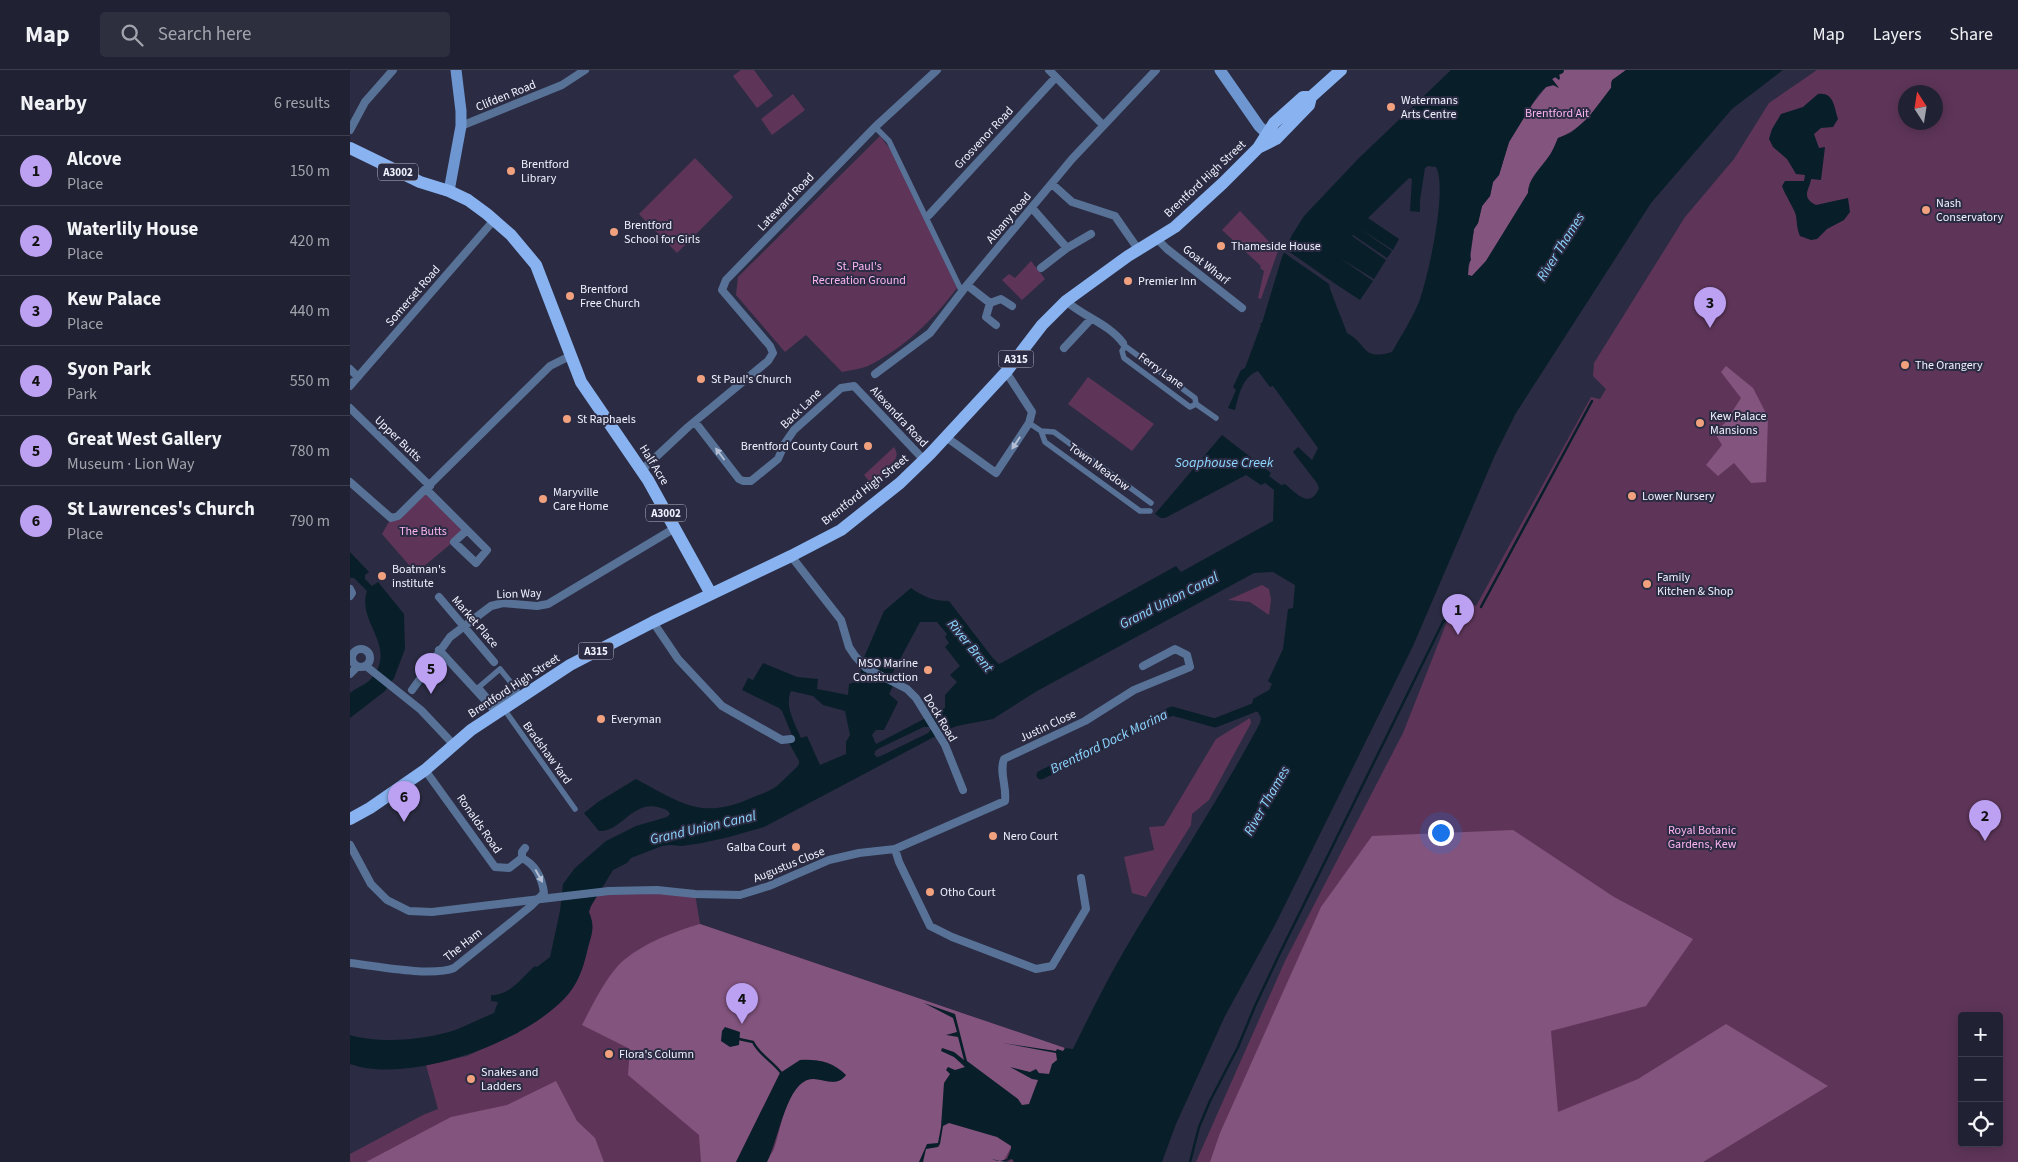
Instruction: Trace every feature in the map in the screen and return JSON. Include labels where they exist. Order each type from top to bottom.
[{"type":"main road","points":[[449,191],[462,111],[456,70]]},
{"type":"main road","points":[[1220,70],[1266,133],[1282,134]]},
{"type":"main road","name":"Brentford High Street","points":[[1258,148],[1274,142],[1309,105],[1311,97],[1341,70]]},
{"type":"main road","name":"Brentford High Street","points":[[350,819],[370,808],[426,770],[471,730],[570,665],[841,530],[900,483],[924,460],[1006,372],[1042,325],[1066,301],[1138,250],[1175,227],[1258,148],[1274,123],[1304,97],[1311,97]]},
{"type":"main road","name":"A3002","points":[[350,148],[420,182],[449,191],[468,200],[511,235],[536,265],[570,356]]},
{"type":"main road","name":"Half Acre","points":[[570,356],[581,382],[642,470],[711,594]]},
{"type":"street","points":[[350,130],[365,102],[393,70]]},
{"type":"street","name":"Clifden Road","points":[[461,126],[562,85],[585,70]]},
{"type":"street","name":"Lateward Road","points":[[695,422],[768,361],[773,354],[773,350],[722,290],[723,285],[875,127],[938,70]]},
{"type":"street","points":[[1049,70],[1103,125]]},
{"type":"street","points":[[1144,70],[1150,77]]},
{"type":"street","name":"Albany Road","points":[[875,374],[930,333],[967,285],[1052,184],[1103,125],[1156,70]]},
{"type":"street","name":"Grosvenor Road","points":[[929,214],[1056,77]]},
{"type":"street","points":[[875,127],[889,142],[962,292]]},
{"type":"street","points":[[1052,184],[1072,202],[1115,216],[1138,250]]},
{"type":"street","points":[[1032,208],[1067,248]]},
{"type":"street","name":"Somerset Road","points":[[350,386],[494,220]]},
{"type":"street","points":[[1041,268],[1067,248],[1090,234]]},
{"type":"street","name":"Goat Wharf","points":[[1157,239],[1242,308]]},
{"type":"street","points":[[967,285],[990,303]]},
{"type":"street","points":[[990,303],[1000,299],[1012,306]]},
{"type":"street","name":"Ferry Lane","points":[[1066,301],[1091,319],[1098,321],[1124,345],[1195,398],[1196,404],[1216,418]]},
{"type":"street","points":[[990,303],[986,317],[996,325]]},
{"type":"street","points":[[1064,348],[1091,319]]},
{"type":"street","name":"Ferry Lane","points":[[1124,345],[1122,351],[1124,358],[1190,406],[1196,404]]},
{"type":"street","points":[[350,482],[391,518],[398,516],[550,366],[570,356]]},
{"type":"street","points":[[350,369],[358,377]]},
{"type":"street","points":[[946,437],[996,473],[1029,423],[1032,412],[1006,372]]},
{"type":"street","name":"Back Lane","points":[[695,422],[739,479],[748,482],[754,480],[774,463],[791,433],[834,393],[845,386],[858,388]]},
{"type":"street","name":"Alexandra Road","points":[[858,388],[924,460]]},
{"type":"street","name":"Upper Butts","points":[[350,408],[428,488]]},
{"type":"street","points":[[642,470],[695,422]]},
{"type":"street","name":"Town Meadow","points":[[1029,423],[1041,431],[1054,432],[1151,503]]},
{"type":"street","name":"Town Meadow","points":[[1041,431],[1045,442],[1140,511],[1150,511]]},
{"type":"street","points":[[428,488],[466,530]]},
{"type":"street","name":"Lion Way","points":[[412,690],[450,637],[462,626],[491,606],[503,603],[537,606],[548,604],[675,528]]},
{"type":"street","name":"Dock Road","points":[[791,556],[841,620],[849,647],[866,668],[907,689],[916,698],[945,745],[963,790]]},
{"type":"street","points":[[350,589],[352,593],[350,596]]},
{"type":"street","name":"Market Place","points":[[439,597],[494,662]]},
{"type":"street","points":[[653,622],[678,659],[722,706],[782,740],[791,739]]},
{"type":"street","points":[[356,667],[352,659],[352,651],[361,649],[369,653],[369,669]]},
{"type":"street","name":"Justin Close","points":[[895,849],[1005,801],[1006,792],[1001,767],[1004,759],[1085,721],[1134,690],[1190,667],[1187,655],[1175,649],[1143,666]]},
{"type":"street","points":[[439,650],[501,711]]},
{"type":"street","points":[[356,667],[369,669],[393,687],[421,710],[454,745]]},
{"type":"street","points":[[350,674],[356,667]]},
{"type":"street","points":[[500,669],[517,690],[494,705],[479,687],[500,669]]},
{"type":"street","name":"Bradshaw Yard","points":[[501,711],[575,809]]},
{"type":"street","name":"Ronalds Road","points":[[426,770],[495,867],[508,868],[525,860]]},
{"type":"street","name":"Augustus Close","points":[[350,845],[371,884],[387,900],[409,911],[432,912],[609,891],[657,890],[695,894],[740,895],[770,886],[829,860],[858,853],[895,849]]},
{"type":"street","points":[[525,848],[522,852],[525,860]]},
{"type":"street","points":[[895,849],[899,862],[930,926],[952,937],[1036,970],[1052,966],[1086,908],[1081,878]]},
{"type":"street","name":"The Ham","points":[[350,963],[446,971],[454,968],[531,906],[544,893],[542,880],[525,860]]},
{"type":"green space","points":[[741,70],[754,70],[773,96],[757,108],[733,76]]},
{"type":"green space","name":"Brentford Ait","points":[[1564,70],[1626,70],[1611,82],[1611,88],[1582,123],[1558,138],[1550,154],[1534,175],[1528,188],[1528,193],[1486,261],[1472,276],[1468,275],[1474,229],[1478,223],[1482,206],[1490,196],[1493,182],[1499,175],[1509,142],[1530,107],[1546,87],[1554,85],[1558,87],[1552,79],[1563,73]]},
{"type":"green space","name":"Royal Botanic Gardens, Kew","points":[[1817,70],[2018,70],[2018,1162],[1196,1162],[1285,961],[1403,733],[1446,624],[1463,599],[1476,606],[1591,397],[1600,399],[1606,389],[1593,376],[1594,363],[1685,217],[1734,159],[1769,103]]},
{"type":"green space","points":[[793,94],[805,110],[772,135],[761,119]]},
{"type":"green space","name":"St. Paul's Recreation Ground","points":[[880,136],[894,154],[957,288],[928,322],[894,351],[868,366],[842,372],[806,335],[785,352],[736,295],[738,277]]},
{"type":"green space","points":[[695,158],[733,197],[677,253],[639,214]]},
{"type":"green space","points":[[1240,211],[1278,251],[1261,299],[1258,298],[1264,271],[1222,230]]},
{"type":"green space","points":[[1031,261],[1045,279],[1022,300],[1002,280],[1009,274],[1015,278]]},
{"type":"green space","points":[[1726,366],[1753,388],[1768,417],[1766,482],[1751,483],[1734,463],[1718,476],[1706,465],[1722,445],[1714,432],[1724,424],[1741,398],[1721,372]]},
{"type":"green space","points":[[1088,377],[1154,424],[1132,451],[1068,404]]},
{"type":"green space","points":[[894,447],[897,455],[896,458],[884,471],[881,482],[876,489],[864,475]]},
{"type":"green space","name":"The Butts","points":[[426,489],[466,531],[416,573],[382,534],[391,518]]},
{"type":"green space","points":[[1262,585],[1269,589],[1271,600],[1269,615],[1250,602],[1228,600]]},
{"type":"green space","points":[[1250,718],[1251,723],[1209,800],[1192,814],[1191,825],[1146,897],[1132,893],[1124,857],[1154,850],[1149,827],[1164,826],[1216,739]]},
{"type":"green space","points":[[1513,830],[1614,897],[1693,939],[1646,1006],[1551,1031],[1558,1112],[1638,1079],[1726,1024],[1828,1086],[1703,1162],[1210,1162],[1220,1133],[1321,907],[1372,836]]},
{"type":"green space","points":[[631,891],[695,894],[700,924],[1073,1051],[1051,1162],[1007,1162],[1010,1160],[919,1162],[350,1162],[350,1154],[438,1109],[426,1065],[467,1056],[518,1033],[597,895]]},
{"type":"green space","points":[[700,924],[1065,1048],[1003,1162],[766,1162],[774,1149],[788,1101],[799,1085],[811,1079],[837,1081],[846,1075],[828,1063],[814,1061],[780,1073],[736,1162],[701,1162],[699,1135],[628,1075],[630,1049],[582,1025],[606,981],[624,960],[660,938]]},
{"type":"green space","points":[[556,1081],[577,1121],[595,1138],[604,1162],[366,1162],[451,1117],[507,1105]]},
{"type":"water","points":[[1451,70],[1564,70],[1563,73],[1559,74],[1559,80],[1555,77],[1552,79],[1559,88],[1553,85],[1546,87],[1538,95],[1509,142],[1499,175],[1493,182],[1490,196],[1482,206],[1478,223],[1474,229],[1470,254],[1471,260],[1468,269],[1468,275],[1472,276],[1486,261],[1528,193],[1532,179],[1550,154],[1558,138],[1571,133],[1588,118],[1611,88],[1612,80],[1626,70],[1783,70],[1732,109],[1651,203],[1516,413],[1495,455],[1413,646],[1276,923],[1225,1016],[1176,1124],[1162,1162],[1014,1162],[1012,1159],[1000,1161],[1007,1159],[1011,1146],[997,1137],[949,1123],[943,1126],[938,1147],[926,1149],[923,1162],[919,1162],[927,1144],[938,1143],[944,1083],[950,1074],[946,1070],[948,1067],[955,1070],[965,1067],[954,1057],[941,1051],[942,1048],[954,1052],[964,1060],[958,1037],[946,1035],[957,1032],[953,1018],[924,1003],[955,1014],[967,1061],[1018,1099],[1022,1105],[1029,1104],[1038,1080],[1032,1079],[1010,1067],[1030,1072],[1036,1069],[1039,1073],[1049,1074],[1052,1064],[1057,1060],[1056,1053],[1003,1043],[1056,1051],[1057,1049],[1063,1051],[1065,1048],[1073,1049],[1120,958],[1260,723],[1261,718],[1258,712],[1254,711],[1252,705],[1253,699],[1269,690],[1272,684],[1268,681],[1283,649],[1288,609],[1293,608],[1295,585],[1273,572],[1254,573],[1037,691],[993,719],[949,729],[764,827],[702,843],[662,846],[631,858],[627,863],[613,870],[591,906],[589,912],[592,923],[591,936],[581,971],[573,989],[545,1015],[521,1031],[463,1056],[433,1064],[402,1069],[374,1069],[350,1064],[350,1035],[389,1040],[433,1036],[458,1029],[494,1013],[498,1002],[491,1001],[491,995],[504,993],[535,966],[537,967],[550,957],[560,911],[563,884],[575,868],[606,841],[636,826],[667,817],[670,814],[666,810],[651,806],[635,811],[614,827],[599,831],[584,813],[598,802],[636,779],[665,795],[691,806],[717,808],[732,805],[771,790],[797,767],[799,761],[789,743],[794,740],[782,711],[742,690],[748,678],[753,680],[763,663],[797,677],[818,679],[817,689],[848,695],[849,684],[855,682],[861,671],[865,655],[884,611],[911,588],[929,598],[949,601],[999,664],[1176,566],[1181,572],[1273,521],[1274,490],[1265,483],[1261,485],[1246,475],[1165,518],[1155,514],[1222,435],[1271,473],[1269,476],[1281,485],[1285,484],[1303,498],[1311,498],[1315,495],[1319,488],[1317,483],[1293,452],[1298,447],[1312,460],[1318,448],[1273,386],[1270,387],[1258,371],[1245,382],[1235,410],[1228,408],[1236,390],[1233,387],[1241,370],[1245,368],[1261,325],[1260,323],[1262,323],[1282,257],[1292,235],[1304,216],[1358,159]],"holes":[[[1428,166],[1436,167],[1440,194],[1438,213],[1431,254],[1419,302],[1392,352],[1382,354],[1370,353],[1354,337],[1347,333],[1328,279],[1360,300],[1373,281],[1340,258],[1374,279],[1386,260],[1352,236],[1387,258],[1392,251],[1357,227],[1393,250],[1399,239],[1368,218],[1409,178],[1412,179],[1410,211],[1420,212],[1425,168]],[[920,622],[937,622],[947,634],[945,637],[949,643],[945,647],[960,666],[950,675],[957,682],[945,695],[945,708],[876,744],[872,735],[876,730],[884,730],[898,702],[889,694],[897,678],[892,674]],[[791,691],[813,696],[823,705],[845,711],[850,735],[846,742],[846,754],[820,765],[807,736],[801,738],[791,715],[789,703]],[[924,727],[931,729],[928,733],[877,757],[875,751],[878,749]]]},
{"type":"water","points":[[1818,94],[1827,95],[1830,98],[1838,119],[1833,127],[1821,128],[1814,134],[1819,148],[1825,147],[1821,180],[1811,179],[1807,196],[1816,205],[1848,198],[1850,212],[1844,220],[1827,229],[1817,239],[1811,240],[1800,236],[1795,213],[1782,186],[1785,181],[1804,181],[1805,175],[1796,174],[1787,159],[1773,147],[1769,139],[1772,129],[1781,114],[1803,107]]},
{"type":"water","points":[[350,552],[369,572],[365,575],[365,579],[372,586],[378,582],[404,614],[405,649],[394,678],[385,691],[350,718],[350,693],[370,680],[378,668],[381,657],[379,646],[367,614],[365,603],[367,591],[354,578],[350,578]]},
{"type":"water","points":[[725,1027],[740,1032],[739,1045],[730,1047],[721,1041],[722,1031]]},
{"type":"water","points":[[800,1060],[825,1062],[836,1067],[846,1075],[837,1081],[812,1079],[799,1085],[783,1117],[767,1162],[736,1162],[780,1073]]},
{"type":"pier","points":[[1284,248],[1341,288],[1331,283],[1332,286],[1293,259],[1282,251]]},
{"type":"pier","points":[[924,727],[930,727],[931,729],[928,733],[883,755],[877,757],[874,754],[878,749]]},
{"type":"waterway","points":[[1481,607],[1592,401]]},
{"type":"waterway","points":[[1190,1162],[1199,1127],[1210,1101],[1238,1047],[1279,955],[1443,622],[1464,601]]},
{"type":"waterway","name":"Brentford Dock Marina","points":[[1041,775],[1172,711],[1215,723],[1253,708]]},
{"type":"waterway","points":[[739,1039],[753,1042],[759,1051],[782,1074]]},
{"type":"place","name":"Watermans Arts Centre","points":[[1391,107]]},
{"type":"place","name":"Brentford Library","points":[[511,171]]},
{"type":"place","name":"Nash Conservatory","points":[[1926,210]]},
{"type":"place","name":"Brentford School for Girls","points":[[614,232]]},
{"type":"place","name":"Thameside House","points":[[1221,246]]},
{"type":"place","name":"Premier Inn","points":[[1128,281]]},
{"type":"place","name":"Brentford Free Church","points":[[570,296]]},
{"type":"place","name":"Kew Palace","points":[[1710,328]]},
{"type":"place","name":"The Orangery","points":[[1905,365]]},
{"type":"place","name":"St Paul's Church","points":[[701,379]]},
{"type":"place","name":"St Raphaels","points":[[567,419]]},
{"type":"place","name":"Kew Palace Mansions","points":[[1700,423]]},
{"type":"place","name":"Brentford County Court","points":[[868,446]]},
{"type":"place","name":"Lower Nursery","points":[[1632,496]]},
{"type":"place","name":"Maryville Care Home","points":[[543,499]]},
{"type":"place","name":"Boatman's institute","points":[[382,576]]},
{"type":"place","name":"Family Kitchen & Shop","points":[[1647,584]]},
{"type":"place","name":"Alcove","points":[[1458,635]]},
{"type":"place","name":"MSO Marine Construction","points":[[928,670]]},
{"type":"place","name":"Great West Gallery","points":[[431,694]]},
{"type":"place","name":"Everyman","points":[[601,719]]},
{"type":"place","name":"St Lawrences's Church","points":[[404,822]]},
{"type":"place","name":"Nero Court","points":[[993,836]]},
{"type":"place","name":"Waterlily House","points":[[1985,841]]},
{"type":"place","name":"Galba Court","points":[[796,847]]},
{"type":"place","name":"Otho Court","points":[[930,892]]},
{"type":"place","name":"Syon Park","points":[[742,1024]]},
{"type":"place","name":"Flora's Column","points":[[609,1054]]},
{"type":"place","name":"Snakes and Ladders","points":[[471,1079]]},
{"type":"water label","name":"River Thames","points":[[1561,247]]},
{"type":"water label","name":"Soaphouse Creek","points":[[1224,463]]},
{"type":"water label","name":"Grand Union Canal","points":[[1169,601]]},
{"type":"water label","name":"River Brent","points":[[970,646]]},
{"type":"water label","name":"River Thames","points":[[1267,801]]},
{"type":"water label","name":"Grand Union Canal","points":[[703,828]]}]
